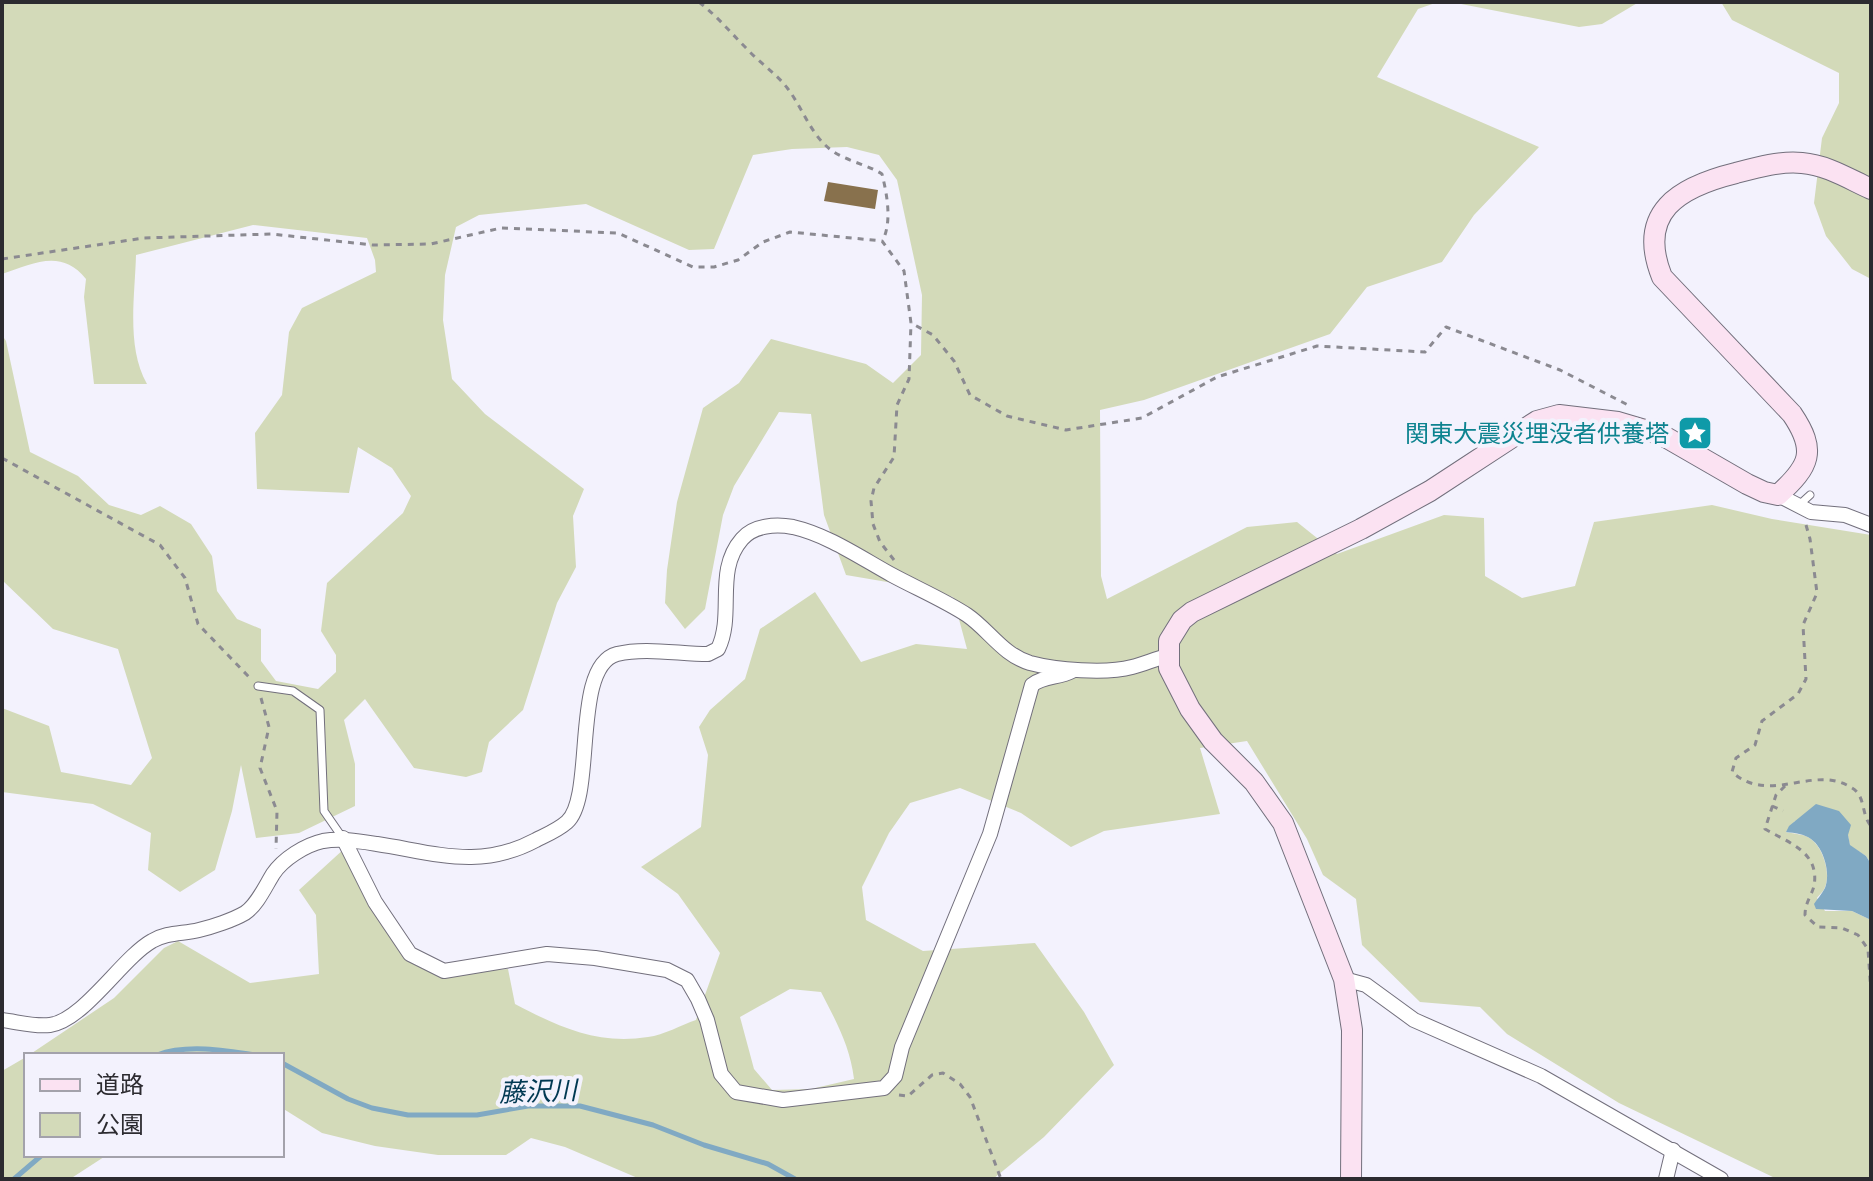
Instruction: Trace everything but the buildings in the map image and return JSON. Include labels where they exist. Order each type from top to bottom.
[{"type":"street","points":[[1778,495],[1800,475],[1808,452],[1805,433],[1792,414],[1662,277],[1654,258],[1655,227],[1663,210],[1692,185],[1775,163],[1805,163],[1829,169],[1871,189]]},
{"type":"street","points":[[1351,1179],[1352,1030],[1344,979],[1283,823],[1268,799],[1213,741],[1190,709],[1169,668],[1167,656],[1173,631],[1192,612],[1361,529],[1430,491],[1537,421],[1559,415],[1618,422],[1662,435],[1747,484],[1871,525]]},
{"type":"street","points":[[2,1020],[53,1025],[71,1015],[151,941],[168,934],[199,930],[245,913],[276,870],[300,850],[318,842],[343,838],[474,859],[500,855],[526,846],[569,820],[578,806],[592,689],[602,663],[614,655],[634,652],[708,654],[718,649],[724,638],[725,575],[733,551],[745,535],[761,528],[779,525],[824,538],[968,616],[1004,649],[1030,663],[1073,670],[1112,670],[1167,656]]},
{"type":"street","points":[[343,838],[375,902],[410,954],[444,971],[547,954],[667,970],[687,980],[698,999],[707,1020],[721,1074],[736,1092],[783,1100],[873,1090],[889,1084],[895,1076],[902,1047],[990,834],[1032,685],[1073,670]]},
{"type":"street","points":[[1344,979],[1366,985],[1414,1020],[1541,1076],[1721,1179]]},
{"type":"street","points":[[1666,1179],[1673,1150]]},
{"type":"lane","points":[[258,686],[293,691],[320,710],[324,811],[343,838]]},
{"type":"path","points":[[699,2],[721,18],[748,50],[775,74],[790,91],[816,135],[832,151],[882,174],[886,188],[888,229],[882,241]]},
{"type":"path","points":[[2,259],[144,238],[271,234],[373,245],[431,244],[501,228],[618,233],[693,267],[714,267],[738,260],[763,242],[790,232],[882,241],[904,271],[911,323],[909,379],[897,405],[894,457],[874,488],[871,501],[873,524],[880,542],[896,564],[894,576]]},
{"type":"path","points":[[911,323],[933,335],[954,361],[970,395],[1007,416],[1066,430],[1142,418],[1217,377],[1317,346],[1425,352],[1446,327],[1560,370],[1627,405]]},
{"type":"path","points":[[2,458],[160,545],[185,578],[198,624],[258,686],[269,727],[260,768],[277,811],[276,870]]},
{"type":"path","points":[[1807,504],[1804,521],[1810,539],[1817,593],[1803,625],[1806,679],[1798,694],[1762,721],[1755,745],[1736,758],[1732,772],[1742,780],[1785,786],[1823,778],[1853,788],[1862,800],[1866,820],[1871,826]]},
{"type":"path","points":[[1785,786],[1776,795],[1765,829],[1803,849],[1813,863],[1815,882],[1805,903],[1805,915],[1818,927],[1842,928],[1858,935],[1868,949],[1871,993]]},
{"type":"path","points":[[1772,806],[1783,811]]},
{"type":"path","points":[[889,1084],[894,1094],[908,1096],[932,1075],[943,1073],[960,1084],[970,1097],[1001,1179]]},
{"type":"green space","points":[[2,2],[1438,2],[1418,9],[1377,77],[1539,147],[1474,215],[1442,262],[1367,287],[1330,334],[1144,400],[1100,410],[1101,576],[1107,599],[1247,527],[1297,522],[1337,554],[1444,515],[1484,518],[1485,576],[1522,598],[1575,586],[1594,522],[1712,505],[1772,519],[1871,535],[1871,864],[1866,856],[1850,846],[1848,836],[1795,821],[1786,832],[1811,839],[1822,854],[1827,881],[1817,898],[1825,911],[1852,911],[1871,920],[1871,1179],[1777,1179],[1619,1103],[1507,1034],[1480,1007],[1420,1002],[1362,945],[1356,899],[1323,875],[1307,839],[1247,741],[1200,748],[1220,814],[1104,831],[1071,847],[1021,813],[960,788],[910,803],[889,833],[862,887],[866,920],[923,951],[1035,943],[1084,1012],[1114,1065],[1044,1137],[993,1179],[640,1179],[565,1147],[531,1138],[506,1155],[438,1155],[375,1146],[322,1133],[284,1109],[284,1053],[32,1053],[114,998],[164,948],[178,941],[250,983],[319,974],[316,915],[299,890],[345,848],[409,962],[446,973],[508,969],[515,1004],[563,1027],[595,1036],[648,1037],[696,1020],[720,953],[678,894],[641,867],[701,827],[708,755],[699,727],[710,710],[745,679],[760,629],[815,592],[861,662],[916,644],[967,649],[953,597],[846,575],[824,515],[811,414],[779,412],[734,486],[723,515],[705,609],[685,629],[665,603],[677,502],[703,408],[739,383],[771,339],[866,364],[893,383],[921,355],[922,295],[897,180],[879,155],[847,147],[792,149],[753,155],[714,249],[689,250],[586,204],[479,215],[456,227],[445,275],[443,320],[452,379],[485,414],[584,489],[573,516],[576,567],[557,603],[523,710],[489,742],[482,772],[466,777],[414,768],[365,699],[344,720],[355,764],[355,806],[299,833],[256,838],[241,765],[215,870],[180,892],[148,870],[151,833],[93,804],[2,792],[2,708],[49,726],[61,772],[131,785],[152,758],[118,649],[53,629],[2,580],[2,335],[6,341],[30,452],[78,476],[109,505],[141,515],[160,506],[191,524],[212,556],[217,591],[237,619],[261,629],[261,661],[276,681],[318,689],[336,672],[336,655],[321,631],[327,583],[403,513],[411,496],[392,468],[358,447],[349,493],[257,489],[255,433],[282,395],[289,332],[302,308],[376,272],[375,260],[367,238],[253,225],[136,255],[134,338],[140,370],[147,384],[94,384],[84,297],[86,279],[67,264],[57,261],[36,263],[2,274]],"holes":[[[790,989],[821,992],[837,1024],[854,1079],[811,1089],[772,1090],[754,1069],[740,1017]]]},
{"type":"green space","points":[[1451,2],[1639,2],[1602,24],[1579,27]]},
{"type":"green space","points":[[1721,2],[1871,2],[1871,279],[1852,269],[1826,236],[1814,203],[1822,138],[1839,103],[1839,73],[1732,20]]},
{"type":"green space","points":[[24,1058],[24,1157],[104,1157],[70,1179],[2,1179],[2,1071]]},
{"type":"water","points":[[1816,804],[1839,811],[1851,825],[1848,835],[1850,845],[1866,856],[1871,864],[1871,920],[1852,911],[1816,909],[1814,904],[1827,882],[1823,855],[1808,837],[1786,832]]},
{"type":"waterway","name":"藤沢川","points":[[164,1053],[193,1049],[240,1053]]},
{"type":"waterway","name":"藤沢川","points":[[284,1064],[348,1099],[372,1108],[408,1115],[477,1115],[528,1106],[580,1106],[653,1125],[704,1145],[768,1164],[795,1179]]},
{"type":"waterway","name":"藤沢川","points":[[14,1179],[40,1157]]},
{"type":"place","name":"関東大震災埋没者供養塔","points":[[1695,433]]}]
